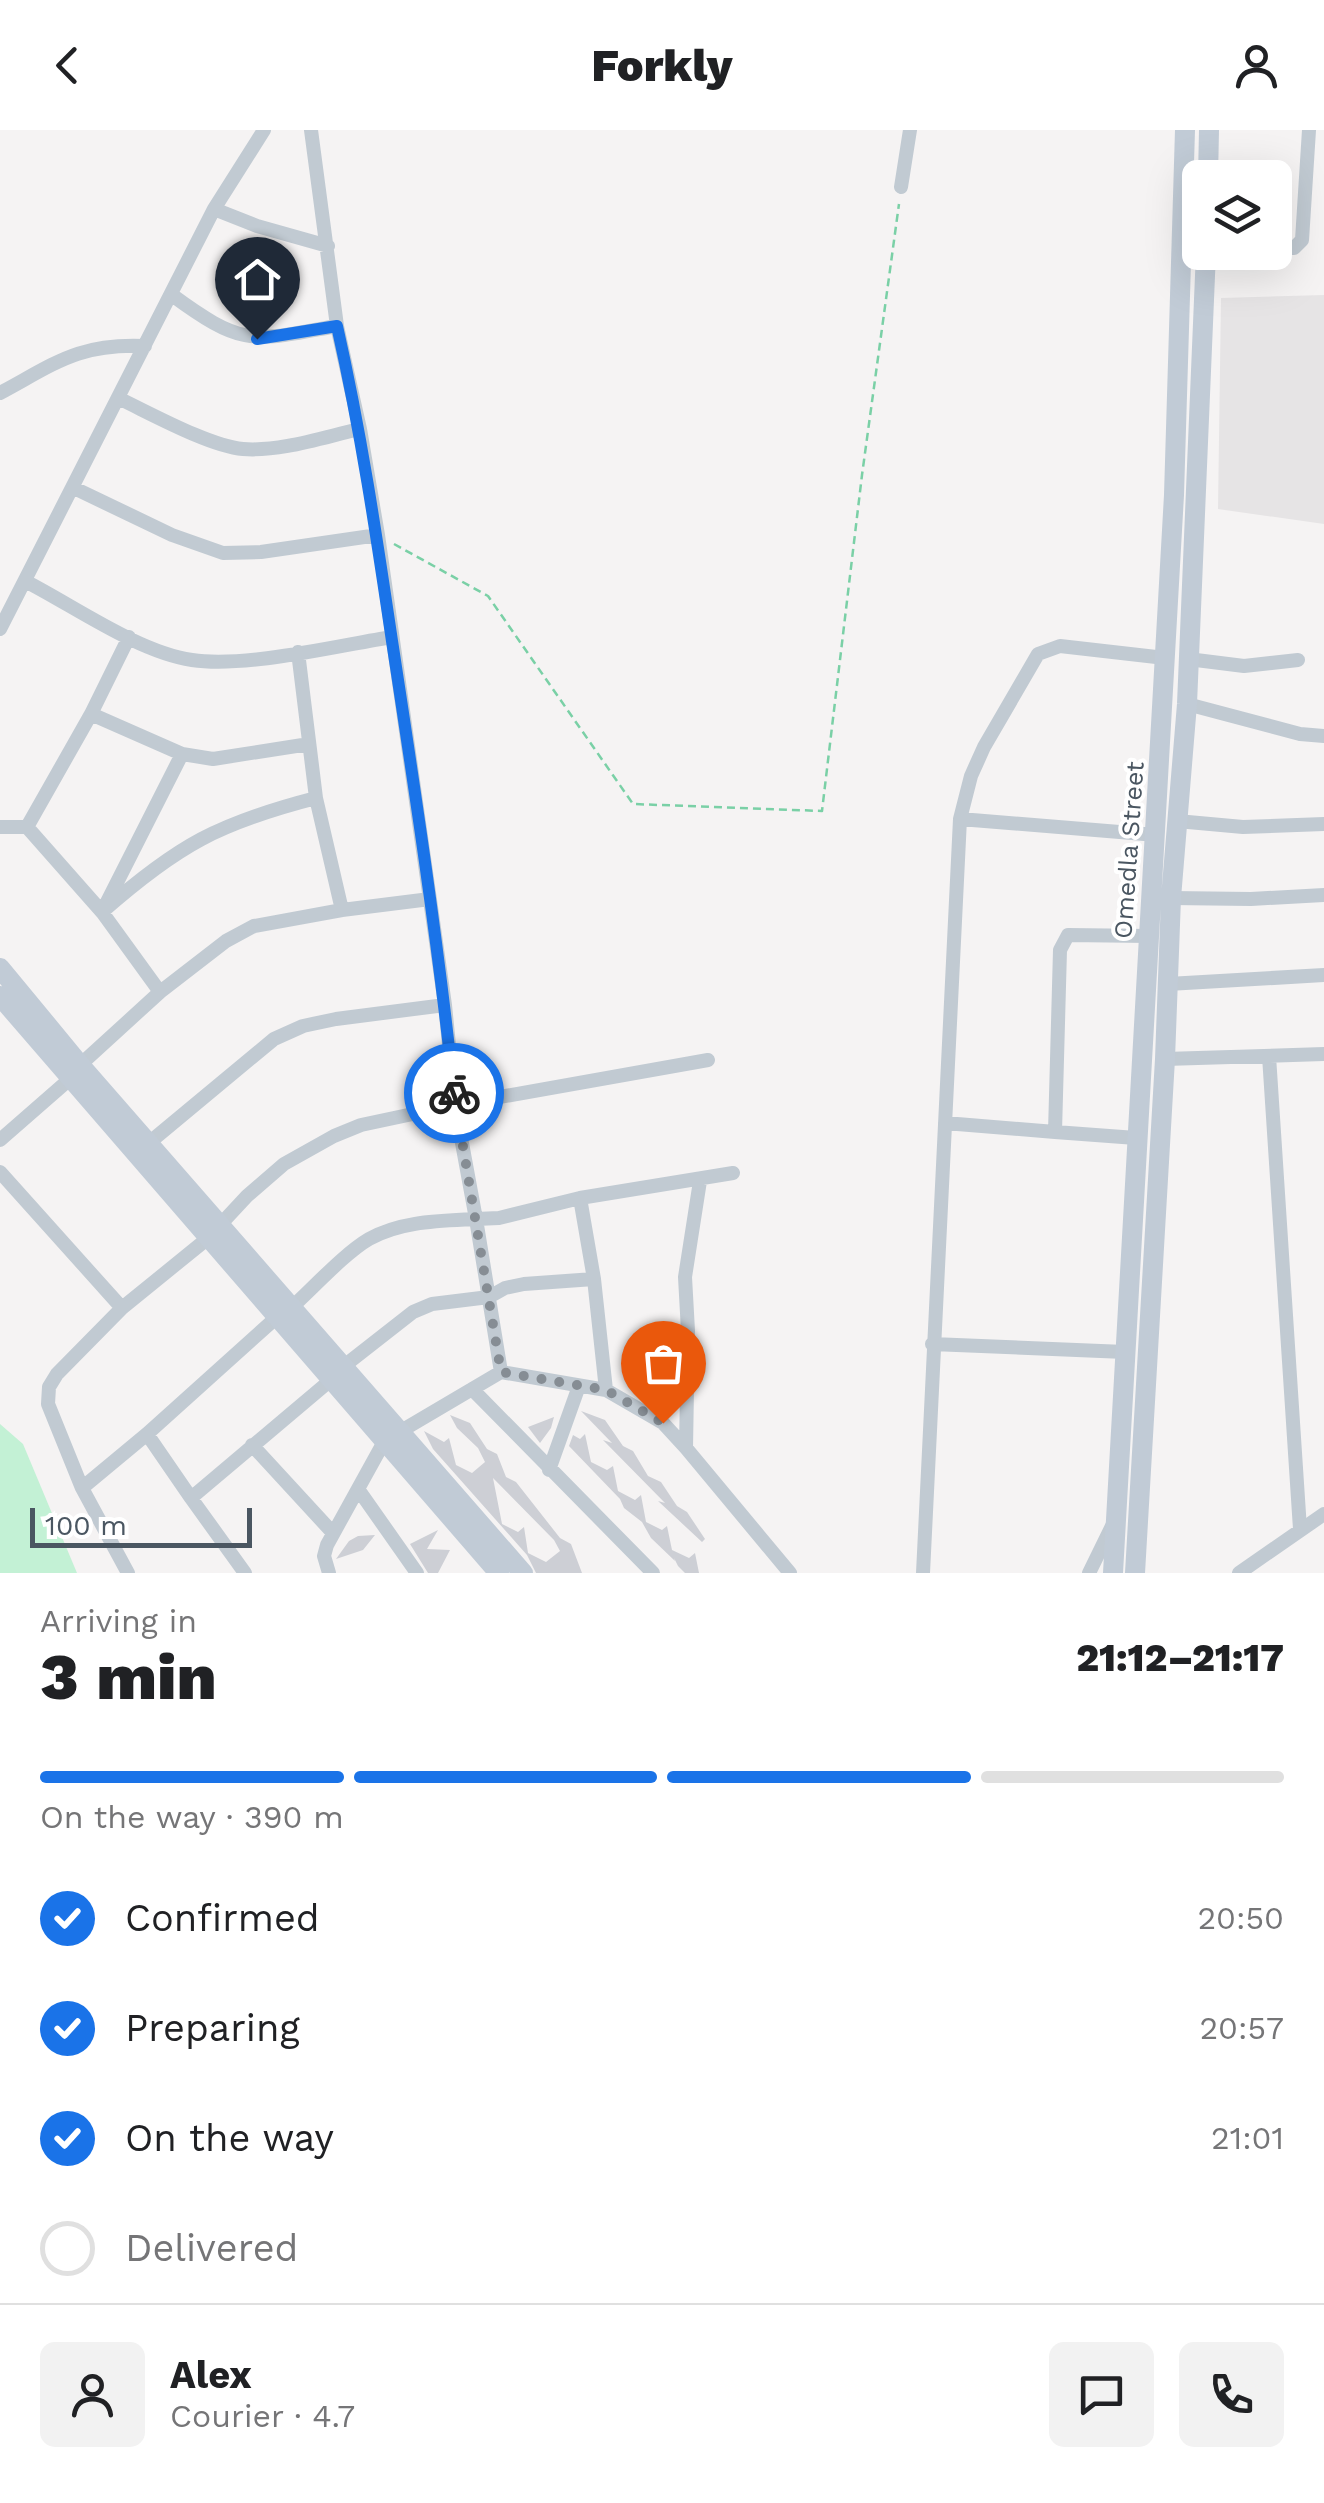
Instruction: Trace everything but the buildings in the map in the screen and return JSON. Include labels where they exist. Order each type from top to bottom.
[{"type":"main road","name":"Omedla Street","points":[[1113,1573],[1166,658],[1185,130]]},
{"type":"main road","points":[[1208,160],[1209,130]]},
{"type":"main road","name":"Omedla Street","points":[[1135,1573],[1172,898],[1187,704],[1205,270]]},
{"type":"main road","points":[[1181,318],[1203,318]]},
{"type":"main road","points":[[0,968],[76,1071],[284,1312],[393,1436],[524,1573]]},
{"type":"main road","points":[[0,996],[150,1142],[214,1231]]},
{"type":"main road","points":[[393,1436],[499,1573]]},
{"type":"street","points":[[0,629],[214,209],[264,130]]},
{"type":"street","points":[[311,130],[337,326],[378,535],[445,1005],[455,1105],[501,1372]]},
{"type":"street","points":[[901,188],[910,130]]},
{"type":"street","points":[[1292,248],[1302,240],[1309,130]]},
{"type":"street","points":[[214,209],[328,246]]},
{"type":"street","points":[[172,295],[218,327],[257,339],[337,326]]},
{"type":"street","points":[[0,393],[87,349],[146,346]]},
{"type":"street","points":[[118,398],[242,449],[360,429]]},
{"type":"street","points":[[74,488],[172,535],[223,553],[261,552],[378,535]]},
{"type":"street","points":[[25,581],[129,637],[191,660],[231,660],[392,637]]},
{"type":"street","points":[[27,828],[129,637]]},
{"type":"street","points":[[923,1573],[960,819],[971,776],[984,746],[1038,654],[1060,646],[1166,658]]},
{"type":"street","points":[[298,652],[316,798],[342,910]]},
{"type":"street","points":[[1188,658],[1244,666],[1298,660]]},
{"type":"street","points":[[1187,704],[1300,734],[1324,736]]},
{"type":"street","points":[[91,714],[182,754],[213,758],[309,744]]},
{"type":"street","points":[[102,912],[182,754]]},
{"type":"street","points":[[102,912],[158,864],[217,829],[251,815],[316,798]]},
{"type":"street","points":[[960,819],[1156,835]]},
{"type":"street","points":[[1177,821],[1243,827],[1324,824]]},
{"type":"street","points":[[0,827],[27,828],[102,912],[160,992]]},
{"type":"street","points":[[1172,898],[1324,895]]},
{"type":"street","points":[[0,1140],[160,992],[226,941],[254,926],[430,899]]},
{"type":"street","points":[[1055,1132],[1063,940],[1068,934],[1149,936]]},
{"type":"street","points":[[1168,984],[1324,975]]},
{"type":"street","points":[[150,1142],[274,1039],[303,1026],[336,1019],[445,1005]]},
{"type":"street","points":[[1166,1059],[1324,1054]]},
{"type":"street","points":[[1269,1056],[1300,1529]]},
{"type":"street","points":[[128,1573],[82,1488],[48,1404],[50,1387],[57,1374],[122,1308],[214,1231],[284,1164],[361,1125],[708,1060]]},
{"type":"street","points":[[945,1123],[1136,1138]]},
{"type":"street","points":[[0,1172],[122,1308]]},
{"type":"street","points":[[82,1488],[366,1241],[421,1222],[499,1218],[580,1198],[734,1174]]},
{"type":"street","points":[[686,1448],[685,1276],[700,1181]]},
{"type":"street","points":[[580,1198],[594,1279],[606,1390]]},
{"type":"street","points":[[191,1498],[413,1312],[432,1304],[489,1297],[524,1284],[594,1279]]},
{"type":"street","points":[[932,1344],[1125,1352]]},
{"type":"street","points":[[329,1573],[324,1556],[334,1533],[393,1436],[501,1372],[606,1390],[663,1423],[790,1573]]},
{"type":"street","points":[[548,1470],[579,1386]]},
{"type":"street","points":[[472,1389],[653,1573]]},
{"type":"street","points":[[147,1434],[244,1573]]},
{"type":"street","points":[[252,1446],[334,1533]]},
{"type":"street","points":[[358,1489],[417,1573]]},
{"type":"street","points":[[1089,1573],[1118,1512]]},
{"type":"street","points":[[1238,1573],[1324,1514]]},
{"type":"path","points":[[378,535],[488,596],[633,804],[822,812],[901,188]]},
{"type":"shaded area","points":[[1324,295],[1324,524],[1218,509],[1221,298]]},
{"type":"green space","points":[[0,1424],[23,1444],[77,1573],[0,1573]]},
{"type":"way so far","points":[[454,1093],[501,1372],[606,1390],[663,1423]]},
{"type":"route","points":[[257,339],[337,326],[378,535],[454,1093]]}]
